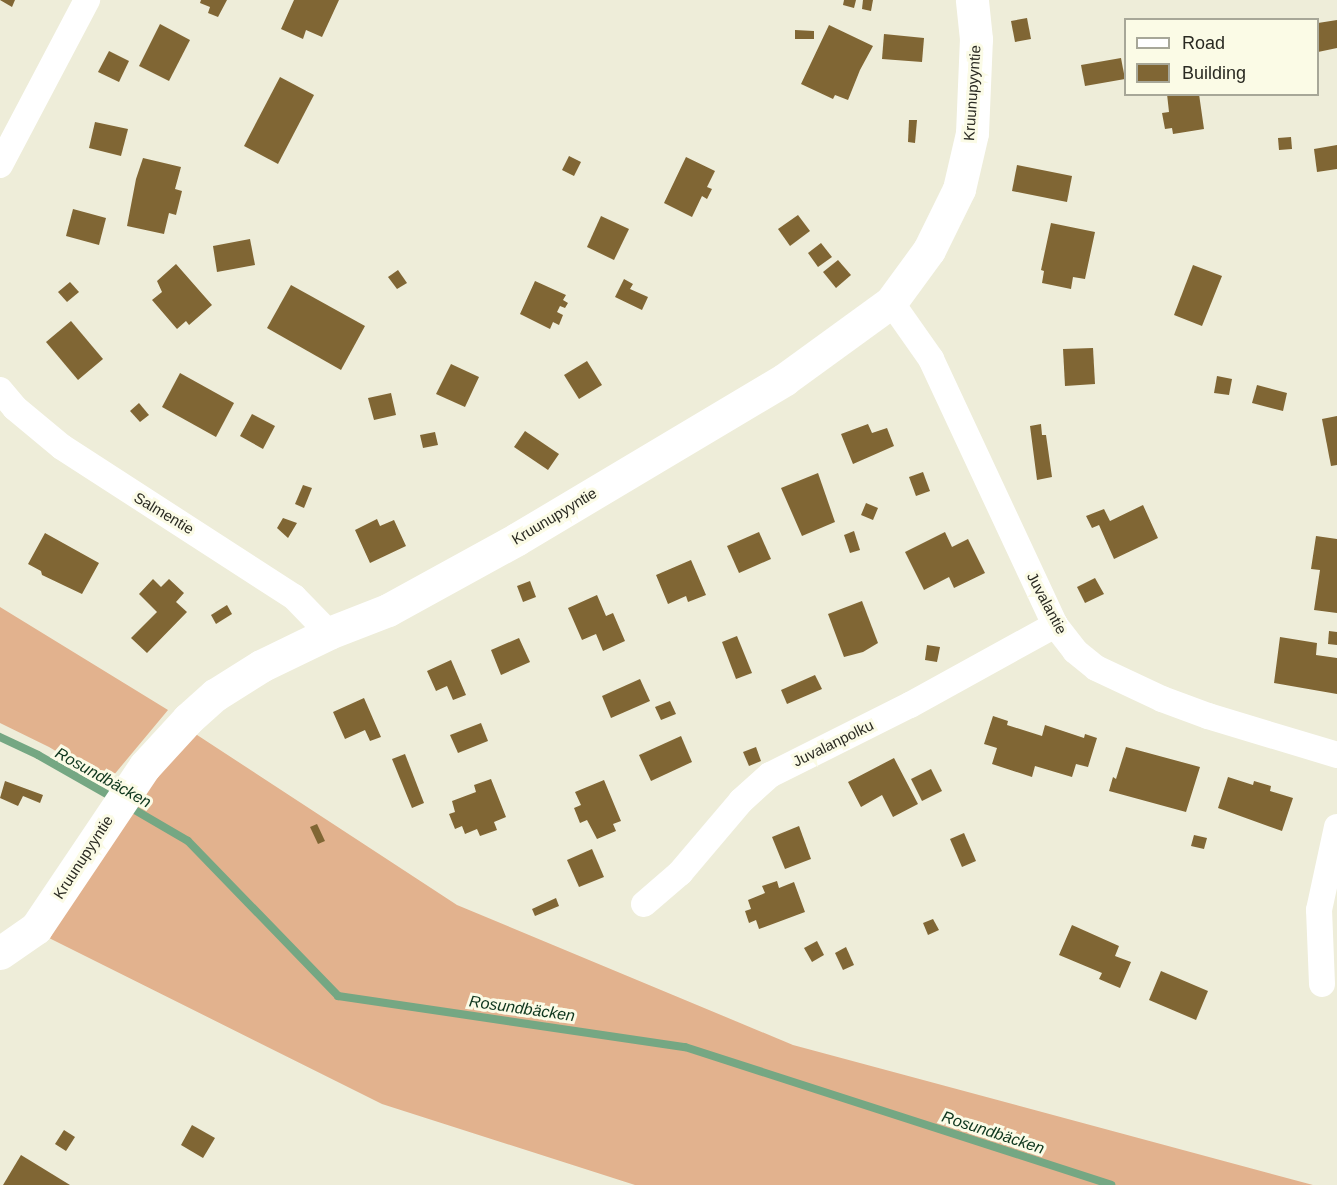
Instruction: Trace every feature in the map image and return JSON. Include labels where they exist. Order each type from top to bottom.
[{"type":"street","points":[[0,165],[87,0]]},
{"type":"street","name":"Kruunupyyntie","points":[[0,953],[36,928],[133,782],[188,719],[215,695],[261,666],[329,633],[388,610],[517,539],[785,379],[891,302],[929,250],[959,189],[972,133],[976,39],[972,0]]},
{"type":"street","name":"Juvalantie","points":[[891,302],[931,359],[1055,625],[1075,651],[1096,668],[1124,682],[1208,716],[1337,756]]},
{"type":"street","name":"Salmentie","points":[[0,390],[15,408],[62,447],[294,597],[329,633]]},
{"type":"street","name":"Juvalanpolku","points":[[644,904],[680,873],[741,801],[770,775],[910,705],[1055,625]]},
{"type":"street","points":[[1322,984],[1319,910],[1337,827]]},
{"type":"shaded area","points":[[0,607],[168,710],[108,782],[49,747],[0,723]]},
{"type":"shaded area","points":[[191,731],[457,905],[793,1045],[1313,1185],[635,1185],[382,1104],[45,936],[112,835]]},
{"type":"building","points":[[0,0],[15,0],[12,7]]},
{"type":"building","points":[[201,0],[227,0],[218,17],[208,13],[210,7],[200,3]]},
{"type":"building","points":[[294,0],[339,0],[322,37],[306,30],[303,39],[281,29]]},
{"type":"building","points":[[844,0],[856,0],[854,8],[843,5]]},
{"type":"building","points":[[863,0],[873,0],[871,11],[862,9]]},
{"type":"building","points":[[1027,18],[1031,39],[1015,42],[1011,21]]},
{"type":"building","points":[[1337,20],[1337,48],[1319,52],[1319,23]]},
{"type":"building","points":[[160,24],[190,40],[169,81],[139,66]]},
{"type":"building","points":[[829,25],[873,46],[848,100],[835,95],[833,99],[801,84]]},
{"type":"building","points":[[795,30],[814,31],[814,39],[795,39]]},
{"type":"building","points":[[884,34],[924,38],[922,62],[882,59]]},
{"type":"building","points":[[109,51],[129,61],[119,82],[98,72]]},
{"type":"building","points":[[1121,58],[1124,79],[1085,86],[1081,65]]},
{"type":"building","points":[[280,77],[314,95],[278,164],[244,146]]},
{"type":"building","points":[[1167,96],[1199,96],[1204,129],[1173,134],[1172,128],[1165,129],[1162,113],[1169,112]]},
{"type":"building","points":[[909,120],[917,120],[915,143],[908,142]]},
{"type":"building","points":[[95,122],[128,129],[121,156],[89,148]]},
{"type":"building","points":[[1291,137],[1292,149],[1279,150],[1278,138]]},
{"type":"building","points":[[1337,145],[1337,169],[1317,172],[1314,149]]},
{"type":"building","points":[[569,156],[581,162],[574,176],[562,170]]},
{"type":"building","points":[[686,157],[715,171],[707,187],[712,189],[707,199],[702,196],[692,217],[664,203]]},
{"type":"building","points":[[143,158],[181,167],[175,189],[182,191],[176,215],[169,213],[164,234],[127,226],[136,179]]},
{"type":"building","points":[[1017,165],[1072,176],[1067,202],[1012,191]]},
{"type":"building","points":[[73,209],[106,218],[99,245],[66,236]]},
{"type":"building","points":[[798,215],[810,231],[790,246],[778,229]]},
{"type":"building","points":[[601,216],[629,229],[614,260],[587,247]]},
{"type":"building","points":[[1051,223],[1095,232],[1085,279],[1073,277],[1071,289],[1042,283],[1044,271],[1041,270]]},
{"type":"building","points":[[250,239],[255,265],[217,272],[213,246]]},
{"type":"building","points":[[821,243],[832,257],[818,267],[808,253]]},
{"type":"building","points":[[838,260],[851,275],[836,288],[823,272]]},
{"type":"building","points":[[176,264],[212,305],[189,325],[186,321],[177,329],[152,300],[162,292],[157,281]]},
{"type":"building","points":[[1193,265],[1222,276],[1202,326],[1174,315]]},
{"type":"building","points":[[398,270],[407,283],[397,289],[388,277]]},
{"type":"building","points":[[624,279],[633,284],[630,289],[648,297],[642,310],[615,297]]},
{"type":"building","points":[[535,281],[566,295],[563,300],[568,303],[565,308],[560,306],[557,312],[563,315],[559,325],[553,322],[550,329],[520,314]]},
{"type":"building","points":[[70,282],[79,292],[67,302],[58,292]]},
{"type":"building","points":[[291,285],[365,326],[341,370],[267,328]]},
{"type":"building","points":[[71,321],[103,359],[78,380],[46,342]]},
{"type":"building","points":[[1093,348],[1095,384],[1065,386],[1063,349]]},
{"type":"building","points":[[587,361],[602,385],[579,399],[564,375]]},
{"type":"building","points":[[451,364],[479,377],[465,407],[436,394]]},
{"type":"building","points":[[180,373],[234,403],[216,437],[162,407]]},
{"type":"building","points":[[1217,376],[1232,379],[1229,395],[1214,393]]},
{"type":"building","points":[[1257,385],[1287,393],[1283,411],[1252,403]]},
{"type":"building","points":[[391,393],[396,415],[374,420],[368,398]]},
{"type":"building","points":[[139,403],[149,415],[140,422],[130,411]]},
{"type":"building","points":[[252,414],[275,426],[263,449],[240,436]]},
{"type":"building","points":[[1337,416],[1337,465],[1331,466],[1322,419]]},
{"type":"building","points":[[868,424],[872,433],[887,428],[894,446],[853,464],[841,434]]},
{"type":"building","points":[[1041,424],[1042,435],[1046,435],[1052,477],[1037,480],[1030,426]]},
{"type":"building","points":[[525,431],[559,454],[548,470],[514,447]]},
{"type":"building","points":[[435,432],[438,445],[423,448],[420,435]]},
{"type":"building","points":[[923,472],[930,491],[916,496],[909,477]]},
{"type":"building","points":[[818,473],[835,522],[802,536],[781,488]]},
{"type":"building","points":[[303,485],[312,488],[304,508],[295,504]]},
{"type":"building","points":[[866,503],[878,508],[873,520],[861,515]]},
{"type":"building","points":[[1143,505],[1158,538],[1114,559],[1099,525],[1092,528],[1086,516],[1104,509],[1110,521]]},
{"type":"building","points":[[283,518],[297,523],[288,538],[277,528]]},
{"type":"building","points":[[377,519],[380,526],[394,520],[406,546],[370,563],[355,530]]},
{"type":"building","points":[[854,531],[860,550],[850,553],[844,535]]},
{"type":"building","points":[[759,532],[771,559],[739,573],[727,546]]},
{"type":"building","points":[[945,532],[952,547],[968,539],[985,573],[954,588],[949,577],[924,590],[905,552]]},
{"type":"building","points":[[45,533],[99,563],[82,594],[42,575],[41,571],[28,564]]},
{"type":"building","points":[[1316,536],[1337,539],[1337,613],[1314,610],[1320,570],[1311,569]]},
{"type":"building","points":[[691,560],[706,595],[688,602],[686,596],[668,604],[656,575]]},
{"type":"building","points":[[1095,578],[1104,594],[1085,603],[1077,587]]},
{"type":"building","points":[[153,579],[161,587],[169,579],[184,593],[176,602],[187,612],[147,653],[131,638],[157,612],[139,594]]},
{"type":"building","points":[[530,581],[536,597],[523,602],[517,586]]},
{"type":"building","points":[[597,595],[606,616],[613,613],[625,641],[603,651],[596,634],[582,640],[568,608]]},
{"type":"building","points":[[862,601],[878,643],[863,652],[844,657],[828,614]]},
{"type":"building","points":[[227,605],[232,614],[216,624],[211,615]]},
{"type":"building","points":[[1329,631],[1337,632],[1337,645],[1328,644]]},
{"type":"building","points":[[737,636],[752,673],[736,679],[722,642]]},
{"type":"building","points":[[1280,637],[1317,643],[1316,655],[1337,658],[1337,694],[1274,683]]},
{"type":"building","points":[[519,638],[530,662],[501,675],[491,650]]},
{"type":"building","points":[[927,645],[940,647],[937,662],[925,660]]},
{"type":"building","points":[[451,660],[466,695],[453,700],[447,686],[436,691],[427,671]]},
{"type":"building","points":[[815,675],[822,689],[787,704],[781,690]]},
{"type":"building","points":[[640,679],[650,701],[611,718],[602,696]]},
{"type":"building","points":[[364,698],[381,737],[370,741],[365,730],[345,739],[333,712]]},
{"type":"building","points":[[670,701],[676,714],[661,720],[655,707]]},
{"type":"building","points":[[993,716],[1008,721],[1007,725],[1042,736],[1045,725],[1084,738],[1085,734],[1097,738],[1088,767],[1076,764],[1072,777],[1035,766],[1032,777],[992,764],[997,748],[984,744]]},
{"type":"building","points":[[481,723],[488,741],[458,753],[450,735]]},
{"type":"building","points":[[681,736],[692,762],[651,781],[639,755]]},
{"type":"building","points":[[756,747],[761,761],[749,766],[743,752]]},
{"type":"building","points":[[1126,747],[1200,767],[1186,812],[1109,791],[1113,777],[1116,779]]},
{"type":"building","points":[[405,754],[424,803],[412,808],[392,759]]},
{"type":"building","points":[[894,758],[918,804],[893,817],[882,795],[861,807],[848,782]]},
{"type":"building","points":[[931,769],[942,791],[922,801],[911,779]]},
{"type":"building","points":[[1228,777],[1253,785],[1254,781],[1271,786],[1270,791],[1293,798],[1282,831],[1218,808]]},
{"type":"building","points":[[491,779],[506,817],[494,822],[497,830],[480,836],[477,829],[465,834],[462,826],[455,829],[449,814],[455,812],[452,801],[476,792],[474,785]]},
{"type":"building","points":[[604,780],[621,821],[613,824],[616,831],[597,839],[587,820],[580,823],[574,808],[581,805],[575,792]]},
{"type":"building","points":[[5,781],[43,795],[40,803],[23,796],[18,806],[0,798]]},
{"type":"building","points":[[317,824],[325,841],[318,844],[310,827]]},
{"type":"building","points":[[799,826],[811,859],[785,869],[772,837]]},
{"type":"building","points":[[964,833],[976,861],[962,867],[950,839]]},
{"type":"building","points":[[1194,835],[1207,838],[1204,849],[1191,846]]},
{"type":"building","points":[[592,849],[604,877],[579,887],[567,860]]},
{"type":"building","points":[[777,881],[779,888],[794,882],[805,912],[759,929],[756,920],[749,923],[745,911],[751,909],[748,900],[765,893],[762,886]]},
{"type":"building","points":[[556,898],[559,906],[535,916],[532,909]]},
{"type":"building","points":[[933,919],[939,930],[928,935],[923,923]]},
{"type":"building","points":[[1072,925],[1119,946],[1115,956],[1131,962],[1120,988],[1099,979],[1102,973],[1059,955]]},
{"type":"building","points":[[817,941],[824,955],[812,962],[804,948]]},
{"type":"building","points":[[846,947],[854,965],[843,970],[835,953]]},
{"type":"building","points":[[1161,971],[1208,991],[1196,1020],[1149,1000]]},
{"type":"building","points":[[192,1125],[215,1138],[203,1158],[181,1145]]},
{"type":"building","points":[[64,1130],[75,1137],[66,1151],[55,1144]]},
{"type":"building","points":[[21,1155],[70,1185],[3,1185]]},
{"type":"waterway","name":"Rosundbäcken","points":[[0,737],[38,755],[115,799]]},
{"type":"waterway","name":"Rosundbäcken","points":[[128,806],[188,841],[338,996],[685,1047],[1111,1185]]}]
